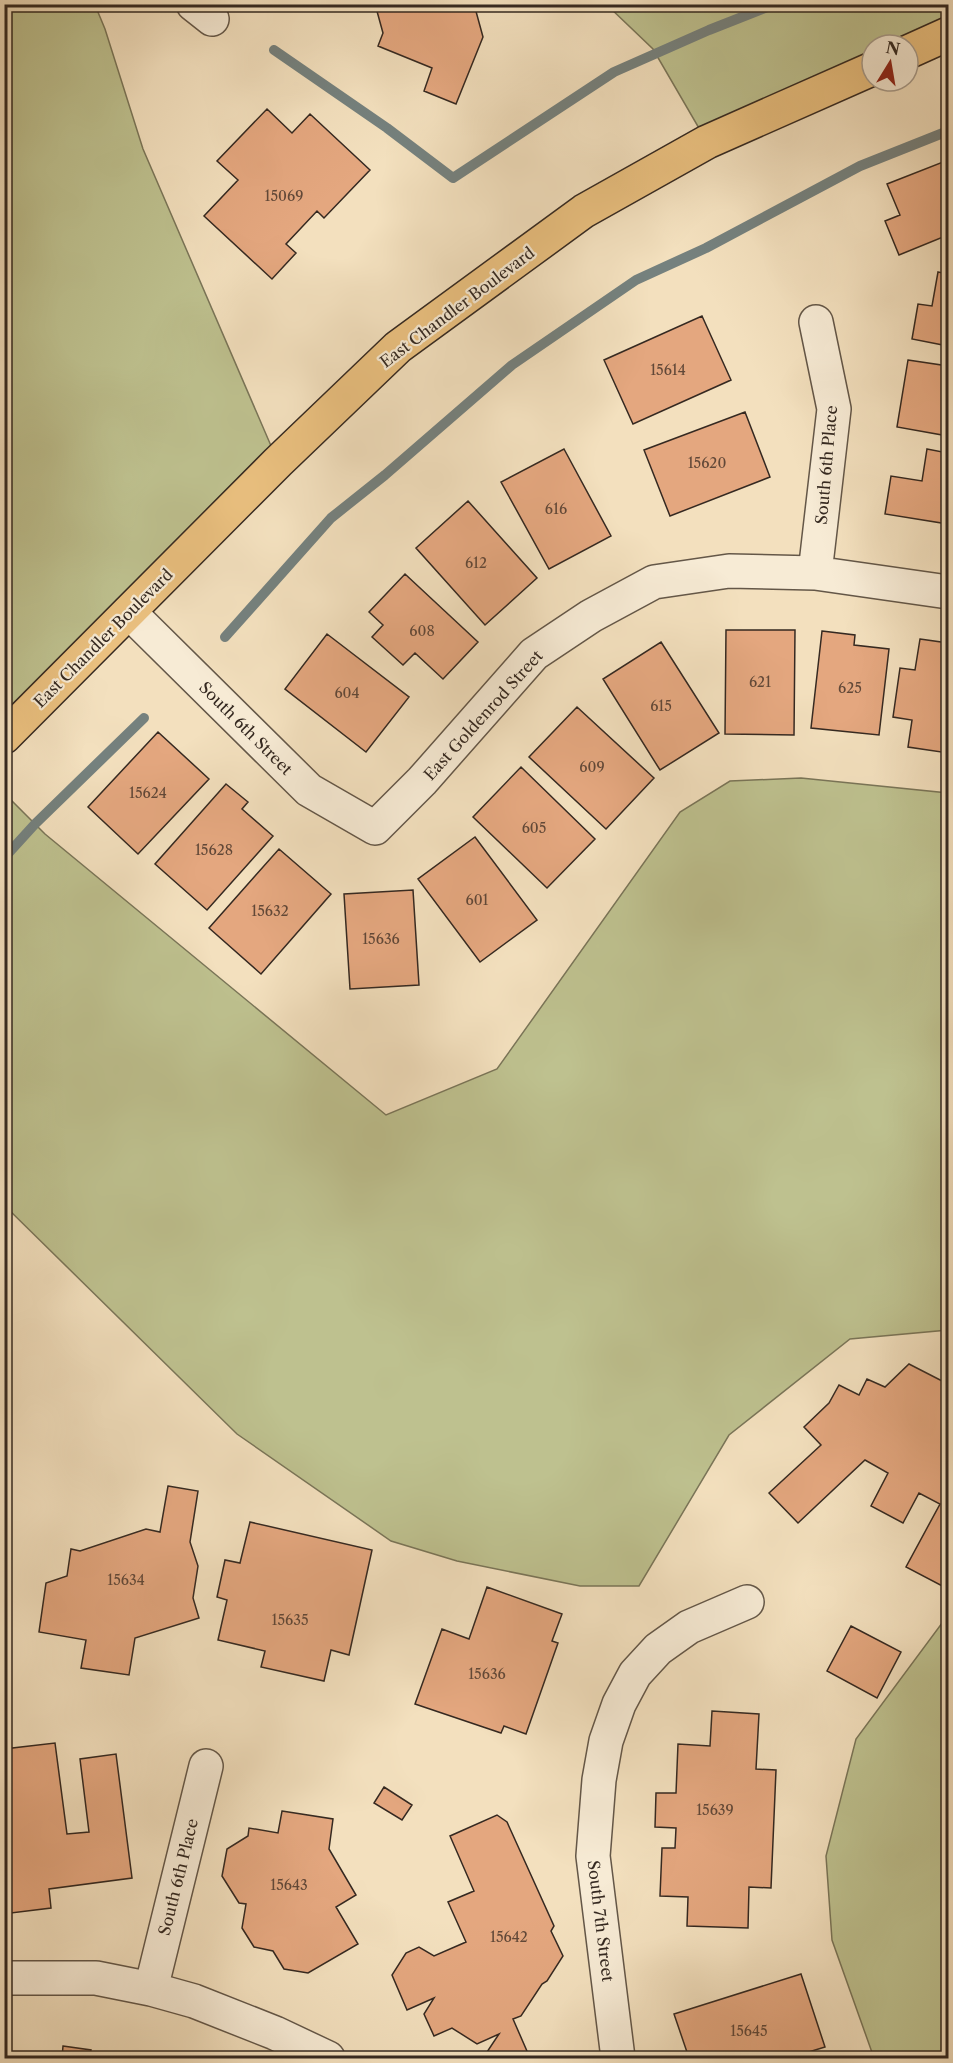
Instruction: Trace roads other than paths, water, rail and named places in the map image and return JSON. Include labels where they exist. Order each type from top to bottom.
[{"type":"main road","points":[[920,47],[948,34]]},
{"type":"main road","name":"East Chandler Boulevard","points":[[4,737],[278,462],[398,347],[584,212],[707,142],[860,74]]},
{"type":"street","name":"South 6th Place","points":[[815,573],[834,409],[816,322]]},
{"type":"street","name":"East Goldenrod Street","points":[[375,828],[422,781],[534,654],[591,616],[654,582],[729,571],[815,573],[948,592]]},
{"type":"street","name":"South 6th Street","points":[[129,612],[309,790],[375,828]]},
{"type":"street","name":"South 7th Street","points":[[618,2058],[592,1856],[599,1780],[606,1741],[619,1704],[635,1674],[658,1649],[688,1627],[747,1602]]},
{"type":"street","name":"South 6th Place","points":[[151,1989],[206,1766]]},
{"type":"street","points":[[4,1978],[96,1977],[151,1989],[194,2001],[275,2033],[328,2058]]},
{"type":"waterway","points":[[274,50],[387,128],[453,178],[614,72],[775,4]]},
{"type":"waterway","points":[[225,637],[331,518],[385,475],[512,365],[636,280],[706,248],[860,166],[948,131]]},
{"type":"waterway","points":[[4,858],[35,824],[144,718]]}]
